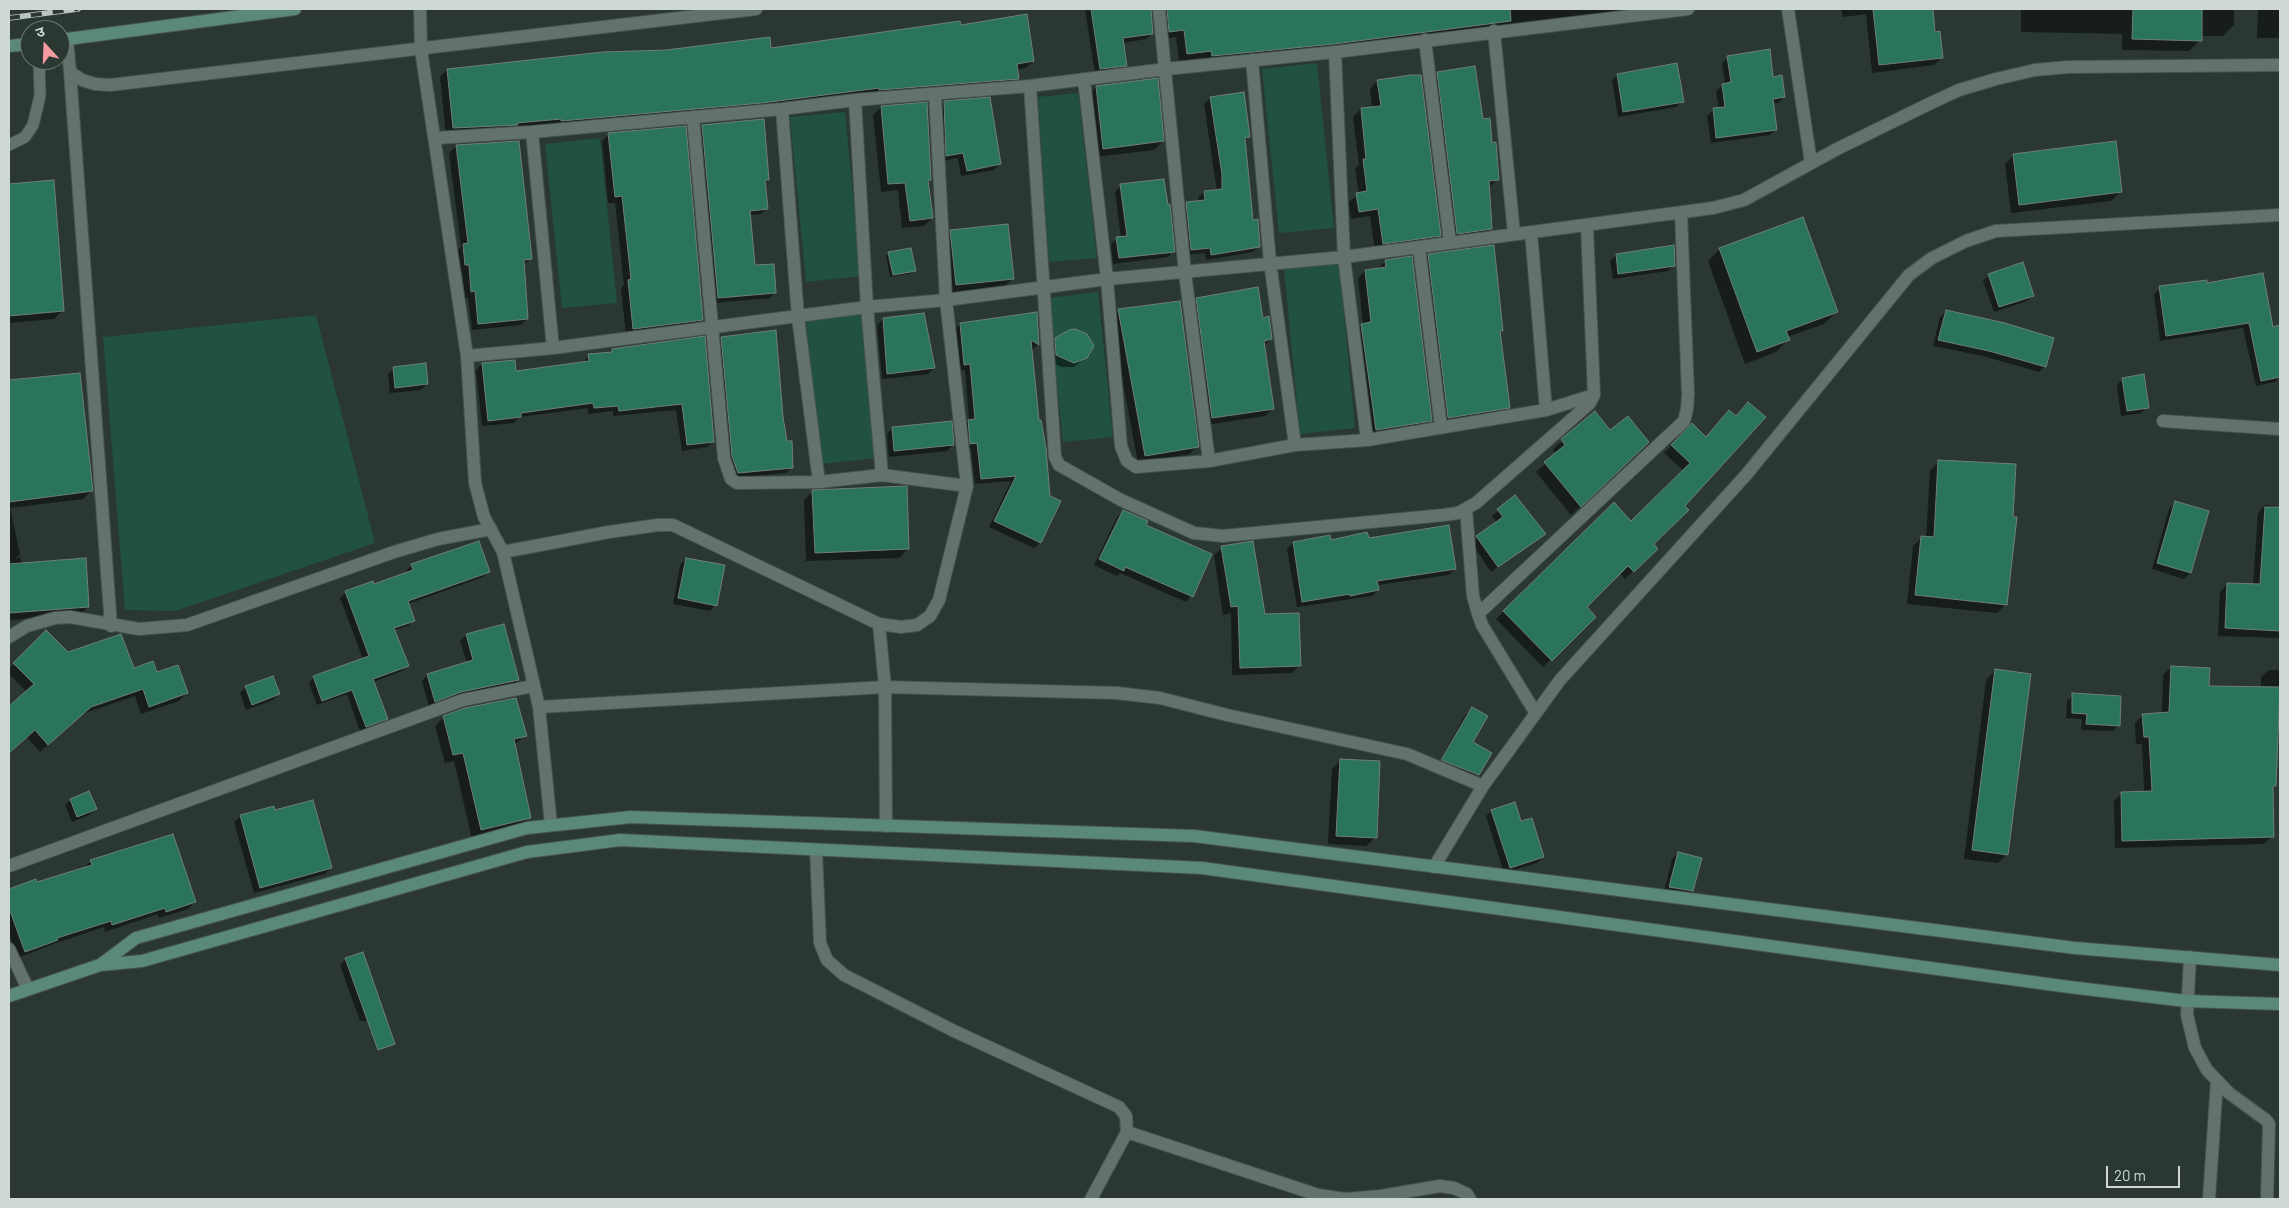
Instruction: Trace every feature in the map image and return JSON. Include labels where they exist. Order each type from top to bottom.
[{"type":"street","points":[[70,38],[295,9]]},
{"type":"street","points":[[420,9],[421,50],[436,138],[467,356],[474,482],[484,517],[503,552],[539,707],[551,825]]},
{"type":"street","points":[[70,72],[89,82],[110,85],[421,50],[756,9]]},
{"type":"street","points":[[1159,9],[1185,273],[1209,461]]},
{"type":"street","points":[[436,138],[532,132],[782,109],[855,100],[1030,86],[1166,69],[1334,52],[1494,31],[1688,9]]},
{"type":"street","points":[[1788,9],[1812,163]]},
{"type":"street","points":[[1494,31],[1514,234]]},
{"type":"street","points":[[1425,40],[1450,243]]},
{"type":"street","points":[[1334,52],[1344,256],[1367,440]]},
{"type":"street","points":[[1252,60],[1270,262],[1295,445]]},
{"type":"street","points":[[467,356],[553,348],[867,307],[946,300],[1043,287],[1185,273],[1270,262],[1344,256],[1681,213],[1744,200],[1812,163],[1959,90],[2035,70],[2068,67],[2280,65]]},
{"type":"street","points":[[70,72],[111,626]]},
{"type":"street","points":[[1084,80],[1107,280],[1120,439],[1127,461],[1136,468],[1209,461],[1295,445],[1367,440],[1546,410],[1594,396]]},
{"type":"street","points":[[1030,86],[1055,457],[1059,465],[1121,500],[1194,532],[1222,536],[1444,515],[1466,509],[1589,404],[1594,396],[1587,226]]},
{"type":"street","points":[[503,552],[608,532],[658,525],[673,525],[879,624],[901,627],[917,626],[934,610],[939,600],[967,486],[946,300],[935,94]]},
{"type":"street","points":[[855,100],[867,307],[882,476]]},
{"type":"street","points":[[782,109],[798,317],[820,482]]},
{"type":"street","points":[[693,117],[724,458],[731,479],[737,483],[820,482],[882,476],[967,486]]},
{"type":"street","points":[[532,132],[553,348]]},
{"type":"street","points":[[1478,614],[1684,421],[1688,409],[1688,394],[1681,213]]},
{"type":"street","points":[[1434,867],[1483,786],[1534,712],[1560,680],[1746,476],[1909,275],[1932,258],[1966,241],[1996,231],[2280,215]]},
{"type":"street","points":[[1531,232],[1546,410]]},
{"type":"street","points":[[1419,247],[1441,427]]},
{"type":"street","points":[[2163,421],[2280,430]]},
{"type":"street","points":[[1466,509],[1473,596],[1478,614],[1482,625],[1534,712]]},
{"type":"street","points":[[9,638],[27,626],[55,618],[70,617],[111,626],[139,629],[187,625],[394,552],[490,529]]},
{"type":"street","points":[[879,624],[885,687],[886,826]]},
{"type":"street","points":[[9,866],[463,700],[534,686]]},
{"type":"street","points":[[539,707],[885,687],[1070,690],[1160,698],[1227,715],[1408,754],[1483,786]]},
{"type":"street","points":[[100,965],[136,938],[527,828],[632,817],[1194,836],[2075,948],[2280,966]]},
{"type":"street","points":[[9,996],[100,965],[142,961],[527,852],[620,840],[1202,868],[2069,988],[2186,1001],[2280,1004]]},
{"type":"street","points":[[816,850],[820,943],[827,960],[844,975],[954,1031],[1119,1107],[1126,1116],[1127,1132],[1091,1199]]},
{"type":"street","points":[[9,949],[28,989]]},
{"type":"street","points":[[2190,957],[2186,1001],[2189,1030],[2195,1048],[2207,1070],[2217,1081],[2229,1093],[2269,1124],[2267,1199]]},
{"type":"street","points":[[2209,1199],[2217,1081]]},
{"type":"street","points":[[1127,1132],[1318,1195],[1346,1199],[1382,1198],[1440,1186],[1454,1188],[1466,1194],[1470,1199]]},
{"type":"lane","points":[[9,145],[25,136],[33,125],[40,96],[39,70]]},
{"type":"green space","points":[[1317,63],[1334,228],[1279,233],[1262,69]]},
{"type":"green space","points":[[1078,93],[1097,258],[1049,262],[1038,97]]},
{"type":"green space","points":[[845,112],[861,276],[806,282],[790,117]]},
{"type":"green space","points":[[600,138],[617,303],[562,308],[545,144]]},
{"type":"green space","points":[[1339,264],[1355,428],[1300,434],[1284,269]]},
{"type":"green space","points":[[1098,292],[1113,437],[1063,442],[1048,298]]},
{"type":"green space","points":[[861,314],[876,458],[821,464],[806,319]]},
{"type":"green space","points":[[316,315],[375,543],[175,611],[125,610],[103,337]]},
{"type":"building","points":[[1091,9],[1151,9],[1153,34],[1123,38],[1127,66],[1100,69]]},
{"type":"building","points":[[1167,9],[1510,9],[1511,21],[1334,44],[1212,56],[1211,51],[1187,54],[1184,30],[1169,32]]},
{"type":"building","points":[[1873,9],[1933,9],[1935,32],[1940,31],[1943,58],[1879,65]]},
{"type":"building","points":[[2133,9],[2202,9],[2202,41],[2132,39]]},
{"type":"building","points":[[1027,14],[1034,61],[1017,64],[1019,79],[879,90],[879,88],[762,103],[561,121],[561,119],[517,123],[518,125],[453,128],[447,69],[603,52],[666,50],[770,37],[771,48],[960,21],[961,25]]},
{"type":"building","points":[[1770,49],[1773,77],[1782,75],[1785,97],[1773,99],[1777,130],[1716,138],[1713,108],[1725,107],[1722,84],[1731,82],[1727,56]]},
{"type":"building","points":[[1677,63],[1684,102],[1623,112],[1617,74]]},
{"type":"building","points":[[1475,66],[1483,119],[1490,118],[1492,143],[1496,142],[1499,180],[1489,181],[1492,229],[1457,234],[1437,72]]},
{"type":"building","points":[[1421,75],[1441,236],[1383,244],[1378,209],[1359,212],[1356,193],[1367,191],[1363,159],[1366,159],[1361,108],[1381,106],[1377,80]]},
{"type":"building","points":[[1158,78],[1164,141],[1103,149],[1096,86]]},
{"type":"building","points":[[1244,92],[1250,137],[1245,138],[1253,220],[1258,219],[1260,247],[1211,255],[1210,248],[1191,250],[1186,202],[1205,200],[1204,191],[1222,189],[1222,174],[1210,97]]},
{"type":"building","points":[[990,97],[1001,164],[967,171],[963,153],[946,156],[944,101]]},
{"type":"building","points":[[927,102],[931,180],[928,180],[933,218],[910,221],[905,183],[888,184],[881,106]]},
{"type":"building","points":[[764,119],[769,180],[765,180],[768,209],[750,211],[755,265],[774,264],[776,293],[718,298],[702,125]]},
{"type":"building","points":[[686,126],[703,320],[633,329],[628,280],[631,279],[622,196],[615,197],[608,133]]},
{"type":"building","points":[[519,141],[532,259],[524,260],[528,319],[478,324],[475,291],[471,292],[469,265],[465,265],[463,244],[468,243],[456,145]]},
{"type":"building","points":[[2116,141],[2122,192],[2019,205],[2013,154]]},
{"type":"building","points":[[1164,179],[1168,205],[1170,204],[1175,252],[1119,258],[1116,237],[1127,236],[1120,184]]},
{"type":"building","points":[[54,180],[64,311],[9,316],[9,184]]},
{"type":"building","points":[[1803,217],[1838,312],[1786,331],[1790,340],[1757,352],[1719,248]]},
{"type":"building","points":[[1008,224],[1014,279],[956,285],[950,230]]},
{"type":"building","points":[[1494,245],[1503,331],[1500,331],[1510,408],[1448,418],[1428,254]]},
{"type":"building","points":[[1674,245],[1675,266],[1618,274],[1616,254]]},
{"type":"building","points":[[911,248],[916,271],[893,275],[888,252]]},
{"type":"building","points":[[1412,256],[1432,421],[1376,430],[1361,324],[1371,322],[1365,270],[1386,267],[1385,260]]},
{"type":"building","points":[[2023,262],[2034,296],[1999,307],[1988,274]]},
{"type":"building","points":[[2263,273],[2273,327],[2280,325],[2280,377],[2261,381],[2249,323],[2166,336],[2159,286],[2207,280],[2207,283]]},
{"type":"building","points":[[1258,287],[1263,318],[1269,316],[1272,339],[1264,341],[1274,409],[1212,418],[1196,298]]},
{"type":"building","points":[[1180,301],[1199,447],[1145,456],[1118,309]]},
{"type":"building","points":[[1946,310],[2005,323],[2054,338],[2046,367],[1989,351],[1938,340]]},
{"type":"building","points":[[1037,312],[1039,345],[1031,340],[1039,420],[1041,420],[1046,448],[1050,496],[1061,501],[1041,543],[994,521],[1016,476],[981,479],[977,443],[970,444],[968,420],[975,419],[970,364],[964,365],[960,323]]},
{"type":"building","points":[[924,313],[935,368],[887,374],[883,318]]},
{"type":"building","points":[[1075,329],[1087,334],[1094,346],[1087,358],[1074,363],[1056,355],[1055,338],[1069,330]]},
{"type":"building","points":[[776,330],[783,417],[787,441],[792,441],[793,468],[738,473],[732,456],[721,337]]},
{"type":"building","points":[[705,336],[714,442],[687,445],[682,404],[619,411],[618,406],[594,408],[593,403],[521,413],[521,417],[488,421],[482,363],[515,360],[516,371],[589,361],[588,354],[612,352],[612,349]]},
{"type":"building","points":[[426,363],[428,384],[395,388],[393,367]]},
{"type":"building","points":[[80,373],[93,491],[9,502],[9,380]]},
{"type":"building","points":[[2144,374],[2149,408],[2127,411],[2122,378]]},
{"type":"building","points":[[1748,402],[1766,417],[1685,506],[1689,510],[1654,544],[1658,549],[1634,572],[1628,566],[1587,607],[1596,617],[1552,661],[1503,611],[1614,502],[1631,521],[1690,463],[1671,445],[1692,423],[1706,437],[1729,410],[1736,416]]},
{"type":"building","points":[[1595,411],[1610,430],[1628,416],[1649,442],[1581,507],[1544,462],[1565,445],[1561,439]]},
{"type":"building","points":[[952,421],[954,445],[894,451],[892,427]]},
{"type":"building","points":[[1938,460],[2016,464],[2013,517],[2017,517],[2007,605],[1915,595],[1921,536],[1934,537]]},
{"type":"building","points":[[907,486],[909,549],[815,553],[812,490]]},
{"type":"building","points":[[1515,495],[1546,534],[1498,567],[1476,536],[1503,517],[1497,509]]},
{"type":"building","points":[[2175,501],[2209,511],[2191,573],[2157,563]]},
{"type":"building","points":[[2265,507],[2280,507],[2280,631],[2225,628],[2227,583],[2260,584]]},
{"type":"building","points":[[1123,510],[1148,521],[1146,525],[1212,554],[1193,597],[1125,567],[1124,571],[1099,559]]},
{"type":"building","points":[[1449,525],[1456,569],[1377,581],[1379,590],[1302,602],[1293,542],[1330,535],[1331,540],[1367,532],[1369,538]]},
{"type":"building","points":[[479,541],[490,572],[408,601],[415,621],[394,628],[409,666],[373,679],[388,719],[366,727],[352,690],[322,701],[313,676],[369,656],[345,591],[373,581],[374,584],[413,570],[411,564]]},
{"type":"building","points":[[1253,541],[1265,614],[1299,613],[1301,666],[1240,668],[1238,606],[1231,607],[1221,546]]},
{"type":"building","points":[[86,558],[89,607],[9,613],[9,564]]},
{"type":"building","points":[[686,558],[725,565],[717,606],[678,598]]},
{"type":"building","points":[[504,624],[519,680],[461,692],[435,702],[427,674],[473,660],[466,634]]},
{"type":"building","points":[[46,630],[68,652],[121,634],[134,668],[153,661],[157,672],[178,665],[188,693],[149,707],[143,689],[91,707],[48,745],[35,730],[9,753],[9,706],[34,684],[13,663]]},
{"type":"building","points":[[2171,666],[2210,668],[2209,686],[2280,687],[2276,786],[2273,786],[2274,837],[2122,841],[2121,792],[2152,791],[2149,737],[2144,737],[2142,714],[2169,712]]},
{"type":"building","points":[[1995,669],[2031,674],[2008,855],[1972,850]]},
{"type":"building","points":[[273,676],[280,694],[252,705],[245,686]]},
{"type":"building","points":[[2072,693],[2121,696],[2120,726],[2086,724],[2087,714],[2072,713]]},
{"type":"building","points":[[516,698],[527,736],[514,739],[531,818],[481,830],[463,753],[453,755],[443,716],[465,708]]},
{"type":"building","points":[[1472,707],[1488,716],[1473,742],[1492,753],[1479,775],[1441,760]]},
{"type":"building","points":[[1340,759],[1380,761],[1377,838],[1336,836]]},
{"type":"building","points":[[89,791],[97,809],[77,817],[70,799]]},
{"type":"building","points":[[313,800],[332,868],[260,888],[240,815],[274,806],[275,810]]},
{"type":"building","points":[[1515,802],[1521,821],[1532,818],[1544,857],[1510,868],[1491,810]]},
{"type":"building","points":[[173,834],[196,902],[166,912],[165,908],[112,925],[111,921],[57,938],[58,940],[25,952],[9,908],[9,889],[36,879],[37,882],[92,865],[90,860]]},
{"type":"building","points":[[1678,852],[1702,858],[1693,891],[1669,887]]},
{"type":"building","points":[[363,952],[395,1044],[378,1050],[345,958]]},
{"type":"railway","points":[[9,18],[78,9]]}]
